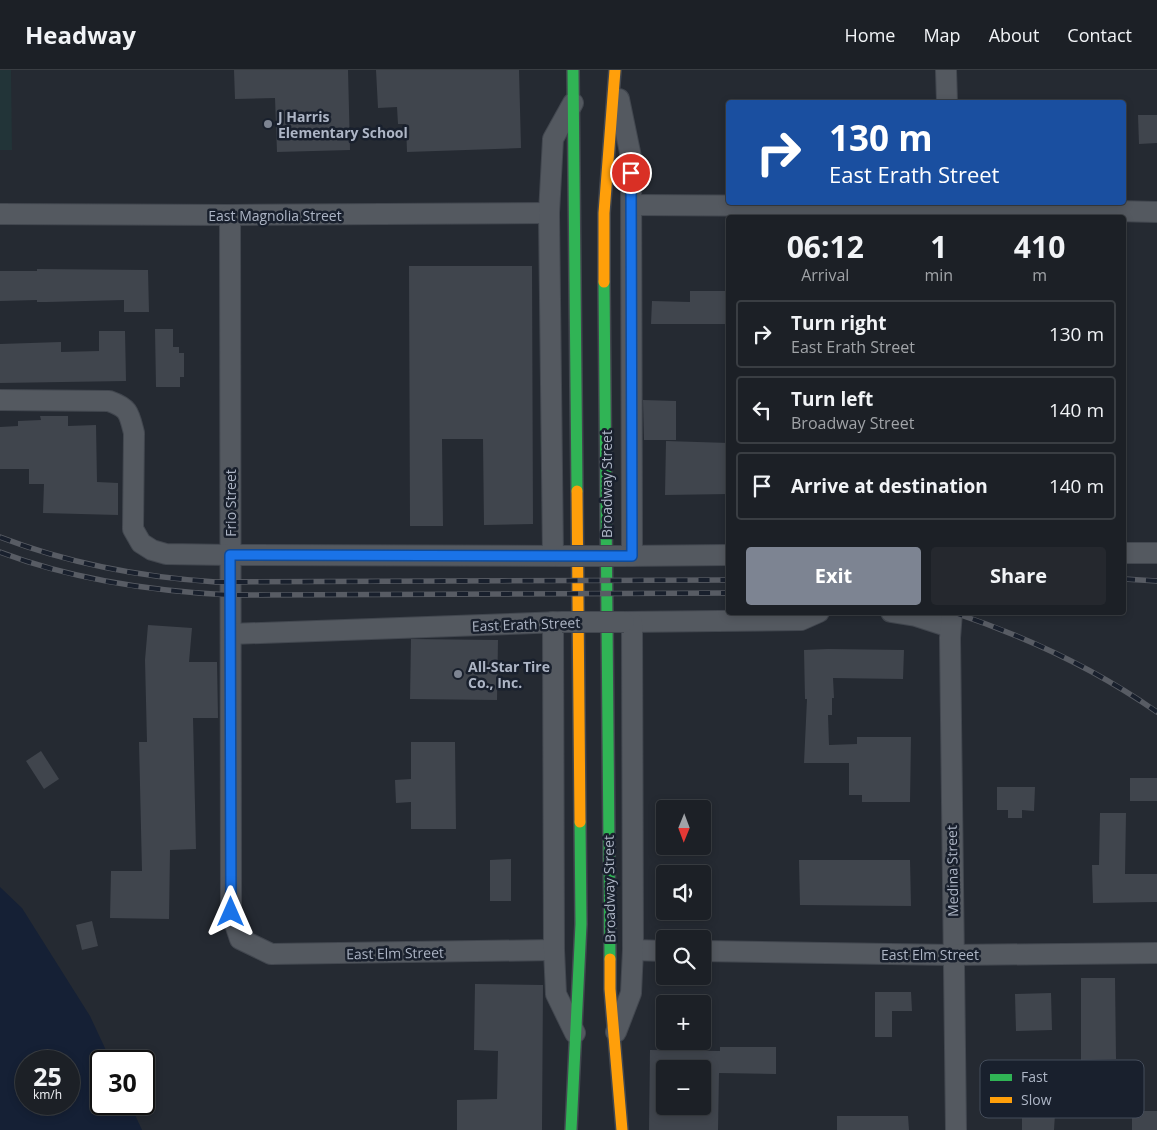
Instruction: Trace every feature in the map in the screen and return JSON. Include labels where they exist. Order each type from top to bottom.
[{"type":"main road","name":"Broadway Street","points":[[571,1130],[581,924],[574,102],[572,70]]},
{"type":"main road","name":"Broadway Street","points":[[615,75],[604,213],[608,915],[613,1038],[622,1130]]},
{"type":"street","points":[[946,70],[947,100]]},
{"type":"street","name":"Broadway Street","points":[[615,75],[631,157],[627,556]]},
{"type":"street","points":[[559,556],[549,213],[553,139],[574,102]]},
{"type":"street","points":[[632,205],[1157,212]]},
{"type":"street","name":"East Magnolia Street","points":[[0,214],[549,213]]},
{"type":"street","name":"Frio Street","points":[[230,215],[231,912],[240,939]]},
{"type":"street","points":[[0,400],[109,401],[122,406],[130,417],[134,433],[133,529],[141,542],[152,550],[166,554],[726,555]]},
{"type":"street","points":[[1126,553],[1157,553]]},
{"type":"street","name":"East Erath Street","points":[[231,634],[558,622],[801,620],[812,615]]},
{"type":"street","points":[[910,615],[951,620]]},
{"type":"street","name":"Medina Street","points":[[951,620],[956,1130]]},
{"type":"street","name":"Broadway Street","points":[[558,622],[554,950],[556,994],[576,1036]]},
{"type":"street","name":"Broadway Street","points":[[613,1038],[631,993],[633,950],[628,622]]},
{"type":"street","name":"East Elm Street","points":[[240,939],[271,954],[554,950]]},
{"type":"street","points":[[633,950],[656,951]]},
{"type":"street","name":"East Elm Street","points":[[711,951],[953,955],[1157,953]]},
{"type":"shaded area","points":[[0,70],[11,70],[12,150],[0,150]]},
{"type":"water","points":[[0,887],[22,908],[90,1016],[106,1050],[90,1050],[90,1115],[135,1115],[142,1130],[0,1130]]},
{"type":"building","points":[[234,70],[348,70],[350,150],[277,152],[275,98],[235,99]]},
{"type":"building","points":[[376,70],[519,70],[521,148],[407,152],[406,124],[398,124],[397,107],[378,108]]},
{"type":"building","points":[[1138,115],[1157,115],[1157,143],[1139,144]]},
{"type":"building","points":[[409,266],[532,266],[533,524],[484,525],[483,439],[442,439],[443,526],[410,526]]},
{"type":"building","points":[[37,269],[148,270],[149,312],[124,312],[124,300],[0,301],[0,271],[37,271]]},
{"type":"building","points":[[690,291],[726,291],[726,324],[651,324],[652,301],[690,302]]},
{"type":"building","points":[[155,329],[173,329],[173,347],[179,347],[179,353],[184,353],[184,377],[180,377],[180,387],[156,387]]},
{"type":"building","points":[[99,331],[125,331],[126,381],[0,383],[0,344],[61,342],[61,352],[99,351]]},
{"type":"building","points":[[643,400],[676,401],[676,440],[644,440]]},
{"type":"building","points":[[40,416],[68,416],[68,426],[96,425],[97,482],[118,483],[118,515],[43,513],[44,484],[29,484],[29,469],[0,469],[0,427],[18,426],[18,421],[41,420]]},
{"type":"building","points":[[666,441],[726,443],[726,494],[665,495]]},
{"type":"building","points":[[148,625],[192,628],[189,662],[217,662],[218,718],[193,718],[196,849],[170,850],[169,919],[110,918],[111,871],[142,871],[139,742],[147,742],[145,660]]},
{"type":"building","points":[[411,639],[498,640],[497,700],[410,699]]},
{"type":"building","points":[[804,650],[904,650],[903,679],[833,678],[834,698],[832,698],[832,715],[828,715],[829,745],[857,744],[857,737],[911,737],[910,802],[862,802],[862,795],[849,795],[849,763],[804,763],[807,699],[805,699]]},
{"type":"building","points":[[411,742],[455,742],[456,829],[411,829],[411,802],[396,803],[395,780],[411,779]]},
{"type":"building","points":[[41,751],[59,779],[44,789],[26,761]]},
{"type":"building","points":[[1130,778],[1157,778],[1157,801],[1130,801]]},
{"type":"building","points":[[997,787],[1035,787],[1034,811],[1022,810],[1022,818],[1008,818],[1008,810],[997,810]]},
{"type":"building","points":[[1100,813],[1126,813],[1125,874],[1157,874],[1157,902],[1093,903],[1092,865],[1099,865]]},
{"type":"building","points":[[511,859],[511,901],[490,901],[490,860]]},
{"type":"building","points":[[799,860],[910,860],[911,906],[800,905]]},
{"type":"building","points":[[92,921],[98,946],[82,950],[76,925]]},
{"type":"building","points":[[1081,978],[1115,978],[1116,1059],[1081,1060]]},
{"type":"building","points":[[475,984],[543,985],[542,1130],[457,1130],[457,1100],[497,1099],[498,1051],[474,1050]]},
{"type":"building","points":[[875,992],[911,992],[912,1011],[892,1011],[892,1037],[875,1037]]},
{"type":"building","points":[[1051,993],[1052,1030],[1016,1031],[1015,994]]},
{"type":"building","points":[[720,1047],[776,1047],[776,1074],[719,1073],[718,1130],[649,1130],[650,1050],[720,1051]]},
{"type":"building","points":[[1144,1111],[1157,1111],[1157,1130],[1132,1130],[1132,1118],[1144,1118]]},
{"type":"building","points":[[837,1116],[908,1116],[909,1130],[837,1130]]},
{"type":"building","points":[[1022,1118],[1055,1118],[1054,1130],[1022,1130]]},
{"type":"railway","points":[[0,537],[53,555],[106,568],[160,577],[216,582],[726,580]]},
{"type":"railway","points":[[0,552],[28,562],[84,577],[171,591],[230,595],[726,593]]},
{"type":"railway","points":[[1126,579],[1157,581]]},
{"type":"railway","points":[[961,615],[1058,654],[1109,681],[1157,712]]},
{"type":"traffic: fast","points":[[573,70],[577,491]]},
{"type":"traffic: fast","points":[[604,282],[610,959]]},
{"type":"traffic: fast","points":[[571,1130],[581,924],[580,822]]},
{"type":"traffic: slow","points":[[604,282],[604,213],[615,70]]},
{"type":"traffic: slow","points":[[577,491],[580,822]]},
{"type":"traffic: slow","points":[[610,959],[610,989],[622,1130]]},
{"type":"place","name":"J Harris Elementary School","points":[[268,124]]},
{"type":"place","name":"All-Star Tire Co., Inc.","points":[[458,674]]},
{"type":"route","points":[[231,912],[230,555],[632,556],[631,173]]}]
